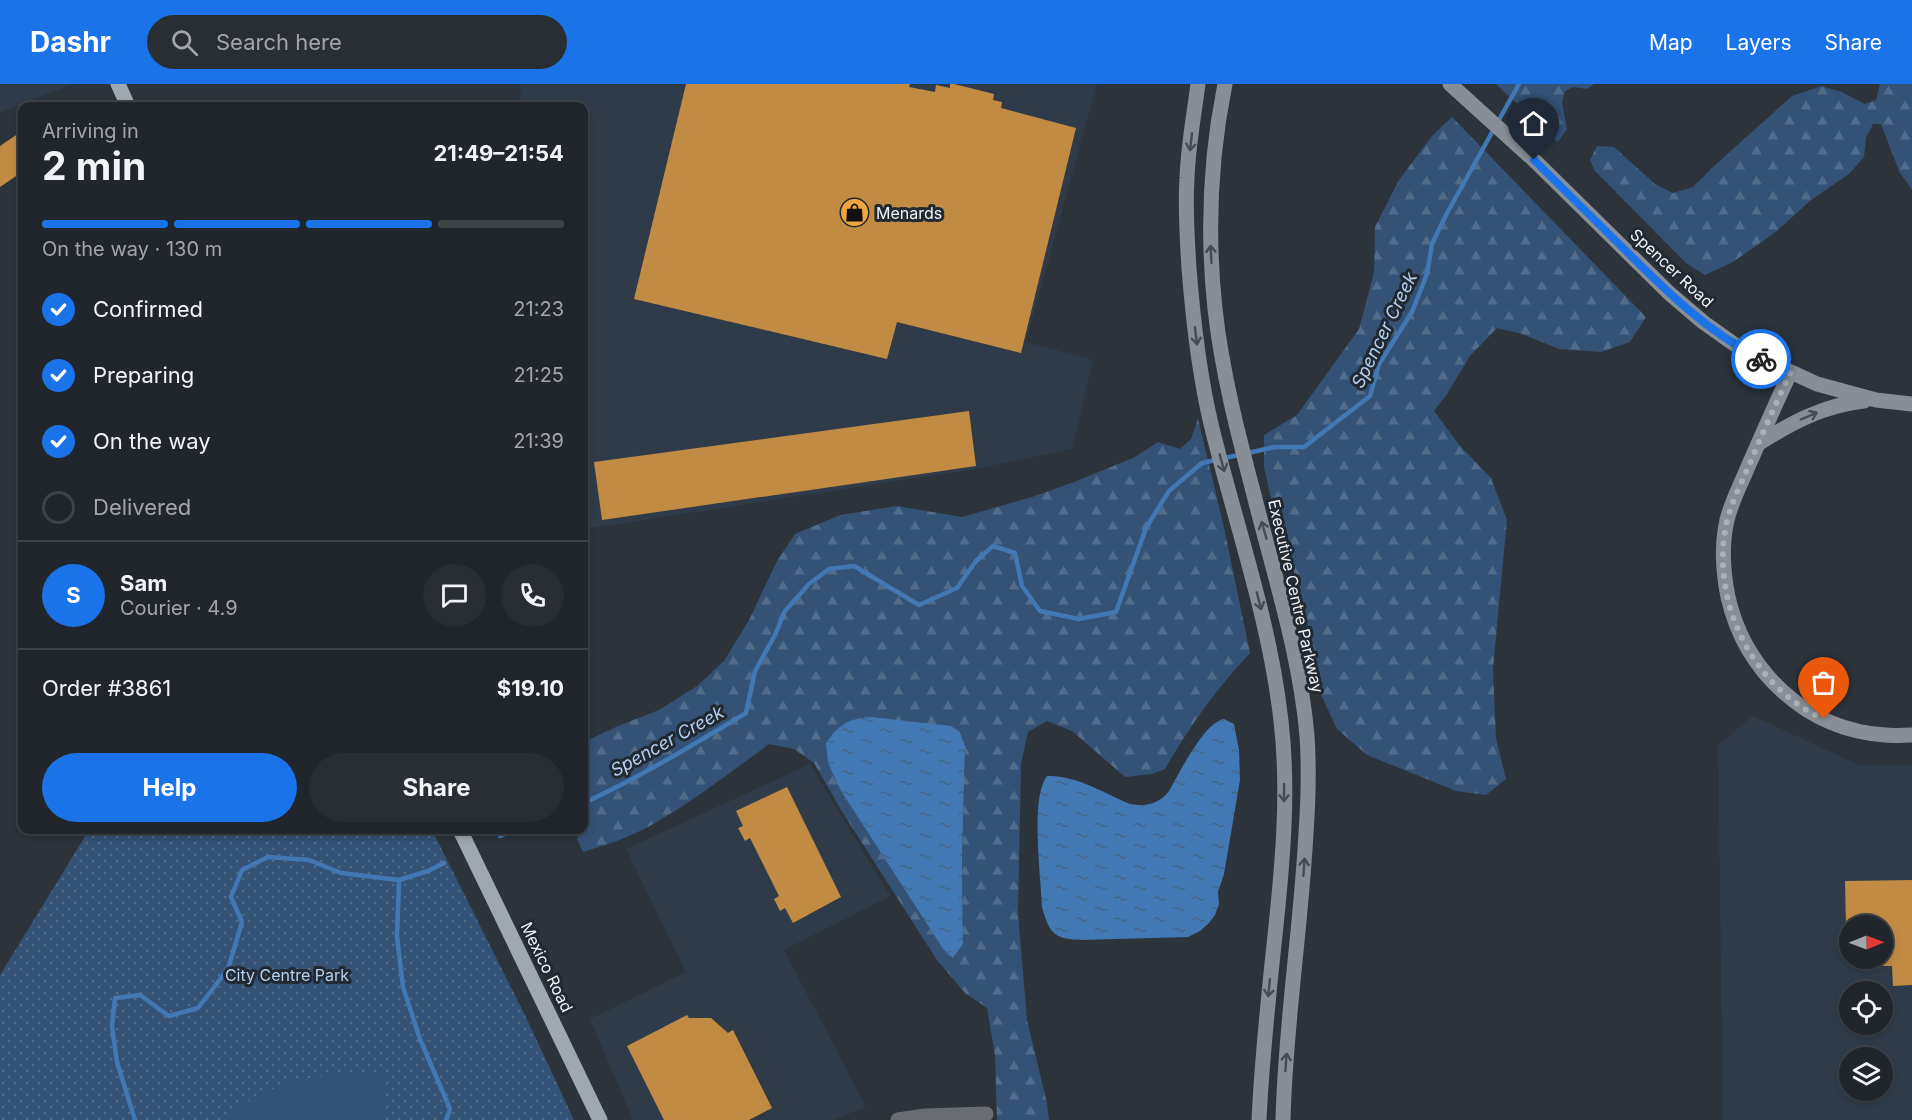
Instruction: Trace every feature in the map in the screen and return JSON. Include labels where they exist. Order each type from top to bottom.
[{"type":"main road","points":[[118,84],[126,102]]},
{"type":"main road","name":"Mexico Road","points":[[462,834],[600,1120]]},
{"type":"street","points":[[1198,84],[1187,178],[1187,237],[1194,325],[1211,422],[1262,612],[1272,658],[1282,722],[1285,771],[1282,865],[1262,1059],[1259,1120]]},
{"type":"street","name":"Executive Centre Parkway","points":[[1225,84],[1214,153],[1211,252],[1218,332],[1254,496],[1293,645],[1302,697],[1309,773],[1307,831],[1283,1120]]},
{"type":"street","name":"Spencer Road","points":[[1450,84],[1534,160],[1678,301],[1741,349],[1790,373],[1837,391],[1876,400],[1912,404]]},
{"type":"street","points":[[1790,373],[1727,521],[1722,560],[1733,619],[1748,650],[1767,677],[1787,697],[1813,714],[1863,732],[1912,735]]},
{"type":"street","points":[[1758,444],[1791,423],[1826,409],[1876,400]]},
{"type":"street","points":[[898,1120],[925,1116],[986,1114]]},
{"type":"shaded area","points":[[0,84],[72,84],[27,102],[18,102],[18,106],[0,113]]},
{"type":"shaded area","points":[[521,84],[1097,84],[1026,342],[1093,360],[1072,449],[975,469],[588,528],[588,102],[520,102]]},
{"type":"shaded area","points":[[1753,716],[1859,765],[1912,765],[1912,1120],[1723,1120],[1718,745]]},
{"type":"shaded area","points":[[810,764],[890,896],[784,950],[866,1107],[833,1120],[633,1120],[590,1019],[686,972],[626,849]]},
{"type":"green space","points":[[1496,84],[1594,84],[1587,89],[1573,87],[1565,91],[1562,103],[1567,129],[1558,142]]},
{"type":"green space","points":[[1880,84],[1912,84],[1912,190],[1900,173],[1881,124],[1873,124],[1866,138],[1864,157],[1849,174],[1811,200],[1777,231],[1733,262],[1705,275],[1686,263],[1595,171],[1590,160],[1597,146],[1614,147],[1655,184],[1673,193],[1693,187],[1792,96],[1821,86],[1842,92],[1865,104],[1876,100]]},
{"type":"green space","points":[[1452,117],[1646,317],[1630,342],[1601,352],[1559,349],[1522,334],[1497,328],[1470,356],[1434,411],[1460,446],[1491,478],[1507,520],[1493,669],[1496,738],[1506,779],[1486,795],[1456,791],[1367,755],[1337,729],[1317,686],[1311,639],[1264,467],[1264,435],[1297,415],[1359,329],[1374,272],[1375,227],[1399,180],[1432,136]]},
{"type":"green space","points":[[1198,419],[1223,523],[1250,653],[1204,708],[1165,769],[1152,774],[1125,777],[1072,731],[1047,721],[1028,732],[1021,764],[1018,913],[1027,1020],[1049,1120],[997,1120],[995,1056],[987,1008],[965,993],[937,960],[841,810],[814,763],[794,749],[769,744],[699,795],[655,823],[620,840],[583,852],[577,839],[580,834],[588,834],[588,740],[659,710],[697,686],[724,661],[749,620],[777,561],[795,534],[840,515],[897,506],[962,517],[1074,482],[1133,458],[1158,442],[1180,449],[1191,439]],"holes":[[[960,732],[965,746],[962,862],[963,944],[953,958],[945,952],[841,791]]]},
{"type":"green space","name":"City Centre Park","points":[[87,834],[434,834],[524,1013],[574,1120],[0,1120],[0,975]]},
{"type":"green space","points":[[341,1074],[386,1075],[386,1120],[220,1120],[262,1093],[298,1080]]},
{"type":"water","points":[[871,717],[951,726],[960,732],[965,746],[962,862],[963,944],[953,958],[945,952],[841,791],[828,763],[826,743],[835,731],[850,721]]},
{"type":"water","points":[[1224,719],[1234,724],[1239,750],[1240,780],[1224,874],[1218,892],[1219,904],[1209,923],[1188,937],[1081,940],[1058,936],[1047,923],[1042,907],[1038,819],[1042,787],[1047,776],[1069,778],[1130,804],[1152,804],[1169,791],[1208,729]]},
{"type":"building","name":"Menards","points":[[686,84],[910,84],[909,87],[935,92],[936,85],[950,88],[950,84],[954,84],[994,94],[993,100],[1002,102],[1001,108],[1076,128],[1021,353],[897,322],[887,359],[634,299]]},
{"type":"building","points":[[18,134],[18,175],[0,187],[0,146]]},
{"type":"building","points":[[969,411],[976,466],[602,520],[594,462]]},
{"type":"building","points":[[787,787],[841,897],[793,923],[785,908],[780,911],[774,899],[779,896],[750,838],[745,841],[738,828],[743,826],[736,811]]},
{"type":"building","points":[[1912,880],[1912,985],[1893,986],[1893,915],[1846,915],[1845,881]]},
{"type":"building","points":[[687,1015],[689,1018],[711,1018],[728,1033],[733,1030],[772,1108],[749,1120],[664,1120],[627,1046]]},
{"type":"waterway","name":"Spencer Creek","points":[[588,801],[646,772],[746,713],[755,671],[785,611],[809,584],[829,569],[854,566],[919,605],[957,588],[976,561],[993,546],[1015,553],[1022,586],[1040,611],[1079,619],[1116,612],[1146,528],[1169,491],[1202,463],[1275,447],[1304,447],[1370,396],[1379,364],[1412,312],[1427,274],[1432,244],[1519,84]]},
{"type":"waterway","name":"Spencer Creek","points":[[500,836],[505,834]]},
{"type":"waterway","name":"Spencer Creek","points":[[135,1120],[117,1062],[112,1026],[115,998],[140,995],[169,1016],[198,1008],[228,969],[242,922],[231,897],[242,870],[268,857],[309,860],[341,873],[399,880],[428,871],[444,863]]},
{"type":"waterway","points":[[399,880],[397,937],[403,987],[420,1039],[450,1109],[446,1120]]},
{"type":"way so far","points":[[1761,359],[1790,373],[1760,438],[1727,521],[1722,560],[1726,585],[1733,619],[1748,650],[1767,677],[1787,697],[1824,719]]},
{"type":"place","name":"Menards","points":[[855,213]]},
{"type":"route","points":[[1534,160],[1669,293],[1703,322],[1741,349],[1761,359]]}]
